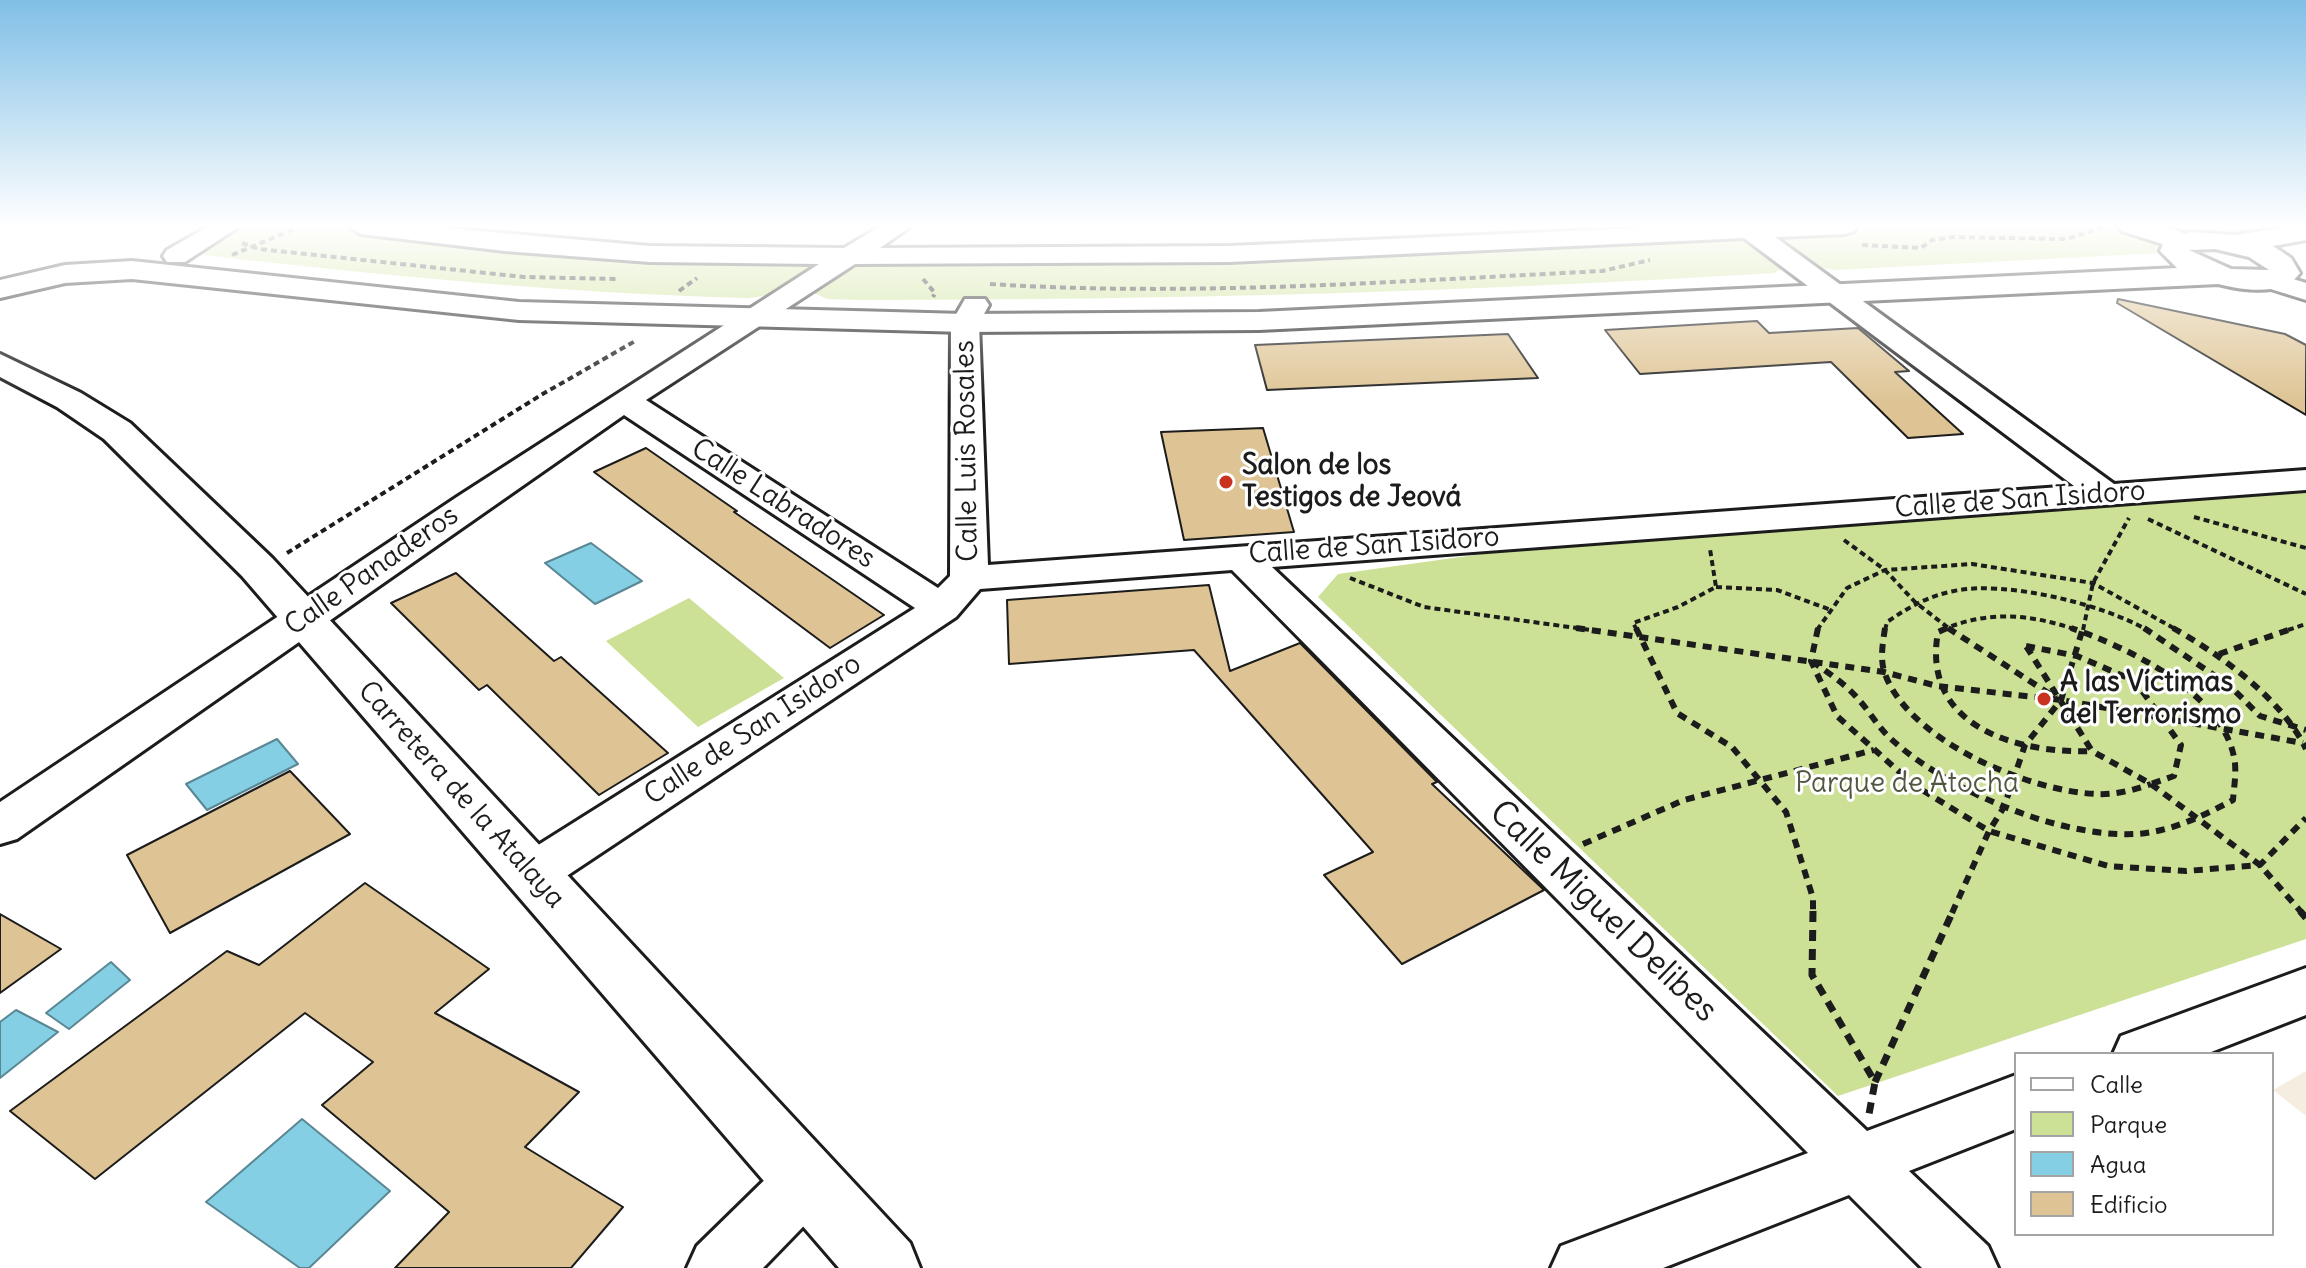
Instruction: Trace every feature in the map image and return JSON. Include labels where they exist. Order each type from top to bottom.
[{"type":"street","points":[[275,285],[489,308],[1259,321],[1802,285]]},
{"type":"street","points":[[428,285],[660,309]]},
{"type":"street","name":"Calle Panaderos","points":[[0,826],[625,401],[804,285]]},
{"type":"street","points":[[1822,285],[2118,502]]},
{"type":"street","name":"Calle Luis Rosales","points":[[969,578],[970,314]]},
{"type":"street","name":"Carretera de la Atalaya","points":[[0,364],[69,400],[117,431],[257,567],[885,1268]]},
{"type":"street","name":"Calle Labradores","points":[[625,401],[942,608]]},
{"type":"street","name":"Calle de San Isidoro","points":[[533,873],[942,608],[969,578],[1810,515],[2118,502],[2306,480]]},
{"type":"street","name":"Calle Miguel Delibes","points":[[1239,556],[1966,1268]]},
{"type":"street","points":[[2146,1052],[2306,991]]},
{"type":"street","points":[[1583,1268],[2014,1103]]},
{"type":"street","points":[[719,1268],[806,1181]]},
{"type":"path","points":[[257,567],[326,534],[373,500],[588,367],[638,340],[660,309],[689,285]]},
{"type":"path","points":[[2118,502],[2159,514]]},
{"type":"path","points":[[1860,1162],[1875,1082],[1989,831],[2004,807],[2025,745],[2061,700],[2077,656],[2093,583],[2118,502]]},
{"type":"path","points":[[2118,502],[2306,594]]},
{"type":"path","points":[[1810,515],[1885,570],[1915,602],[1948,628],[2061,700]]},
{"type":"path","points":[[2185,516],[2306,548]]},
{"type":"path","points":[[1706,523],[1716,587]]},
{"type":"path","points":[[1316,550],[1338,574],[1424,607],[1884,672],[1937,686],[2061,700],[2219,727],[2304,746]]},
{"type":"path","points":[[2304,746],[2296,728],[2219,654],[2093,583],[1972,564],[1885,570],[1847,588],[1817,629],[1811,661],[1837,716],[1914,785],[1989,831],[2108,866],[2186,871],[2260,865],[2306,818]]},
{"type":"path","points":[[1831,610],[1777,590],[1716,587],[1678,607],[1633,623],[1677,713],[1732,747],[1786,812],[1813,898],[1812,975],[1875,1082]]},
{"type":"path","points":[[2306,730],[2260,716],[2230,686],[2140,626],[2089,608],[2021,591],[1957,590],[1915,602],[1887,622],[1882,640],[1884,672],[1913,718],[1951,745],[2015,775],[2095,795],[2139,790],[2152,785],[2174,776],[2181,745],[2135,681],[2077,656],[2026,646],[2092,751],[2152,785],[2260,865],[2306,918]]},
{"type":"path","points":[[1811,661],[1855,695],[1891,738],[1946,776],[2004,807],[2074,828],[2135,835],[2197,821],[2233,800],[2234,754],[2212,714],[2164,672],[2112,643],[2051,622],[1994,615],[1938,632],[1931,654],[1937,686],[1954,708],[1995,738],[2056,753],[2092,751]]},
{"type":"path","points":[[2219,654],[2306,624]]},
{"type":"path","points":[[1571,849],[1684,800],[1875,750]]},
{"type":"shaded area","points":[[2306,1071],[2306,1116],[2274,1091]]},
{"type":"green space","points":[[518,285],[789,285],[765,296],[746,298]]},
{"type":"green space","points":[[821,285],[1541,285],[1089,298],[860,300],[827,299],[812,292]]},
{"type":"green space","name":"Parque de Atocha","points":[[2306,491],[2306,939],[1838,1096],[1318,597],[1338,574],[1706,523]]},
{"type":"green space","points":[[689,598],[784,678],[698,727],[606,641]]},
{"type":"water","points":[[591,543],[642,581],[595,604],[545,563]]},
{"type":"water","points":[[277,739],[298,764],[207,810],[186,784]]},
{"type":"water","points":[[111,962],[130,980],[69,1029],[46,1013]]},
{"type":"water","points":[[16,1010],[58,1032],[0,1078],[0,1022]]},
{"type":"water","points":[[302,1119],[390,1191],[309,1268],[300,1268],[206,1202]]},
{"type":"building","points":[[2118,299],[2285,334],[2306,345],[2306,415],[2117,303]]},
{"type":"building","points":[[1757,321],[1769,333],[1858,328],[1909,371],[1895,372],[1963,434],[1908,438],[1831,362],[1640,374],[1605,330]]},
{"type":"building","points":[[1508,334],[1538,378],[1267,390],[1255,345]]},
{"type":"building","name":"Salon de los Testigos de Jeová","points":[[1263,428],[1294,532],[1184,540],[1161,432]]},
{"type":"building","points":[[646,448],[884,615],[830,648],[594,472]]},
{"type":"building","points":[[456,573],[554,661],[561,657],[668,753],[599,795],[487,685],[479,690],[391,603]]},
{"type":"building","points":[[1209,585],[1230,671],[1300,643],[1437,782],[1432,784],[1544,890],[1402,964],[1324,875],[1373,852],[1194,650],[1009,664],[1007,600]]},
{"type":"building","points":[[290,771],[350,834],[170,933],[127,855]]},
{"type":"building","points":[[365,883],[489,969],[435,1013],[579,1092],[525,1147],[623,1207],[571,1268],[395,1268],[449,1212],[322,1105],[373,1062],[305,1013],[95,1179],[10,1111],[227,951],[259,965]]},
{"type":"building","points":[[0,914],[61,949],[0,993]]},
{"type":"place","name":"Salon de los Testigos de Jeová","points":[[1226,482]]},
{"type":"place","name":"A las Víctimas del Terrorismo","points":[[2044,699]]}]
